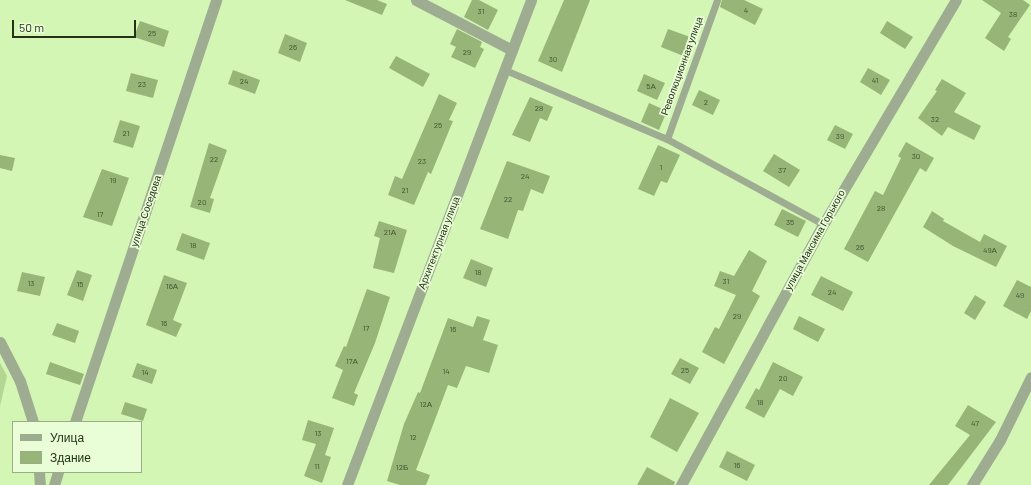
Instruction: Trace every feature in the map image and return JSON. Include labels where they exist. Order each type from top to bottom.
[{"type":"street","name":"улица Соседова","points":[[75,421],[216,0]]},
{"type":"street","points":[[416,0],[512,50]]},
{"type":"street","name":"Архитектурная улица","points":[[347,485],[531,0]]},
{"type":"street","name":"улица Максима Горького","points":[[681,485],[823,224],[956,0]]},
{"type":"street","points":[[0,342],[20,381],[34,421]]},
{"type":"street","points":[[972,485],[1000,440],[1031,377]]},
{"type":"street","points":[[39,473],[40,485]]},
{"type":"street","points":[[54,485],[58,473]]},
{"type":"lane","name":"Революционная улица","points":[[667,139],[717,0]]},
{"type":"lane","points":[[505,70],[667,139],[823,224]]},
{"type":"green space","points":[[0,363],[7,376],[0,406]]},
{"type":"building","points":[[345,0],[377,0],[387,4],[382,15]]},
{"type":"building","points":[[472,0],[479,0],[498,10],[488,30],[464,17]]},
{"type":"building","points":[[564,0],[590,0],[562,72],[538,61]]},
{"type":"building","points":[[722,0],[744,0],[763,9],[755,25],[720,7]]},
{"type":"building","points":[[982,0],[1023,0],[1030,5],[1008,37],[1011,39],[1004,51],[985,38],[1001,13]]},
{"type":"building","points":[[140,21],[169,31],[164,47],[134,37]]},
{"type":"building","points":[[887,21],[913,37],[905,49],[880,33]]},
{"type":"building","points":[[457,29],[482,42],[480,47],[484,49],[475,68],[451,57],[456,47],[450,44]]},
{"type":"building","points":[[668,29],[693,38],[686,57],[661,47]]},
{"type":"building","points":[[285,34],[307,43],[300,62],[278,53]]},
{"type":"building","points":[[396,56],[430,74],[423,87],[389,68]]},
{"type":"building","points":[[868,68],[890,80],[881,95],[860,82]]},
{"type":"building","points":[[233,70],[260,80],[255,94],[228,84]]},
{"type":"building","points":[[131,73],[158,80],[153,98],[126,91]]},
{"type":"building","points":[[644,74],[665,83],[657,100],[637,91]]},
{"type":"building","points":[[942,79],[966,93],[954,112],[981,126],[974,140],[948,127],[942,136],[918,118],[937,91],[935,90]]},
{"type":"building","points":[[699,90],[720,100],[713,115],[692,105]]},
{"type":"building","points":[[439,94],[457,103],[449,120],[453,121],[431,174],[428,172],[414,205],[388,195],[395,176],[402,179]]},
{"type":"building","points":[[530,97],[553,107],[547,121],[540,118],[530,142],[512,135]]},
{"type":"building","points":[[649,103],[667,111],[659,130],[641,122]]},
{"type":"building","points":[[120,120],[140,126],[133,148],[113,142]]},
{"type":"building","points":[[835,125],[853,134],[845,149],[827,140]]},
{"type":"building","points":[[906,142],[934,158],[926,172],[920,168],[868,262],[844,249],[875,191],[883,195],[901,158],[898,156]]},
{"type":"building","points":[[209,143],[227,150],[210,198],[214,199],[210,213],[190,207]]},
{"type":"building","points":[[658,145],[680,155],[667,183],[661,181],[654,196],[638,189]]},
{"type":"building","points":[[774,154],[800,170],[789,187],[763,171]]},
{"type":"building","points":[[0,155],[15,158],[12,171],[0,168]]},
{"type":"building","points":[[507,161],[550,176],[543,194],[531,189],[523,211],[518,210],[508,239],[480,229]]},
{"type":"building","points":[[102,169],[129,178],[112,226],[83,217]]},
{"type":"building","points":[[782,209],[806,221],[798,237],[774,225]]},
{"type":"building","points":[[932,211],[944,219],[943,221],[980,242],[984,234],[1007,246],[996,267],[953,246],[923,227]]},
{"type":"building","points":[[379,221],[407,230],[394,273],[373,268],[380,238],[374,236]]},
{"type":"building","points":[[182,233],[210,243],[204,260],[176,250]]},
{"type":"building","points":[[749,250],[767,261],[752,291],[760,296],[724,364],[702,352],[715,327],[719,329],[736,295],[714,286],[720,271],[734,276]]},
{"type":"building","points":[[471,259],[493,268],[486,287],[463,278]]},
{"type":"building","points":[[77,270],[92,275],[83,301],[67,295]]},
{"type":"building","points":[[22,272],[45,277],[40,296],[17,291]]},
{"type":"building","points":[[164,275],[187,283],[173,320],[182,324],[176,337],[146,325]]},
{"type":"building","points":[[821,276],[853,292],[843,311],[811,295]]},
{"type":"building","points":[[1017,280],[1031,287],[1031,311],[1027,319],[1003,306]]},
{"type":"building","points":[[367,289],[390,297],[375,343],[354,393],[358,395],[354,406],[332,398],[343,370],[335,366],[344,346],[346,347]]},
{"type":"building","points":[[975,295],[986,302],[975,320],[964,313]]},
{"type":"building","points":[[477,316],[490,320],[483,340],[498,345],[489,373],[466,366],[457,388],[448,385],[416,470],[430,475],[426,485],[400,485],[387,481],[404,424],[418,392],[420,393],[448,318],[473,327]]},
{"type":"building","points":[[799,316],[825,329],[818,342],[793,329]]},
{"type":"building","points":[[57,323],[79,331],[75,343],[52,335]]},
{"type":"building","points":[[680,358],[699,368],[690,384],[671,374]]},
{"type":"building","points":[[50,362],[84,374],[80,385],[46,374]]},
{"type":"building","points":[[773,362],[803,377],[793,396],[780,389],[764,418],[745,408],[756,388],[759,390]]},
{"type":"building","points":[[137,363],[157,370],[152,384],[132,377]]},
{"type":"building","points":[[670,398],[699,413],[677,452],[650,437]]},
{"type":"building","points":[[125,402],[147,409],[143,421],[121,414]]},
{"type":"building","points":[[968,405],[996,422],[948,485],[929,485],[970,435],[955,426]]},
{"type":"building","points":[[308,420],[334,428],[325,455],[331,457],[322,483],[304,476],[316,444],[302,440]]},
{"type":"building","points":[[727,451],[755,465],[747,481],[719,467]]},
{"type":"building","points":[[647,467],[675,482],[674,485],[637,485]]}]
